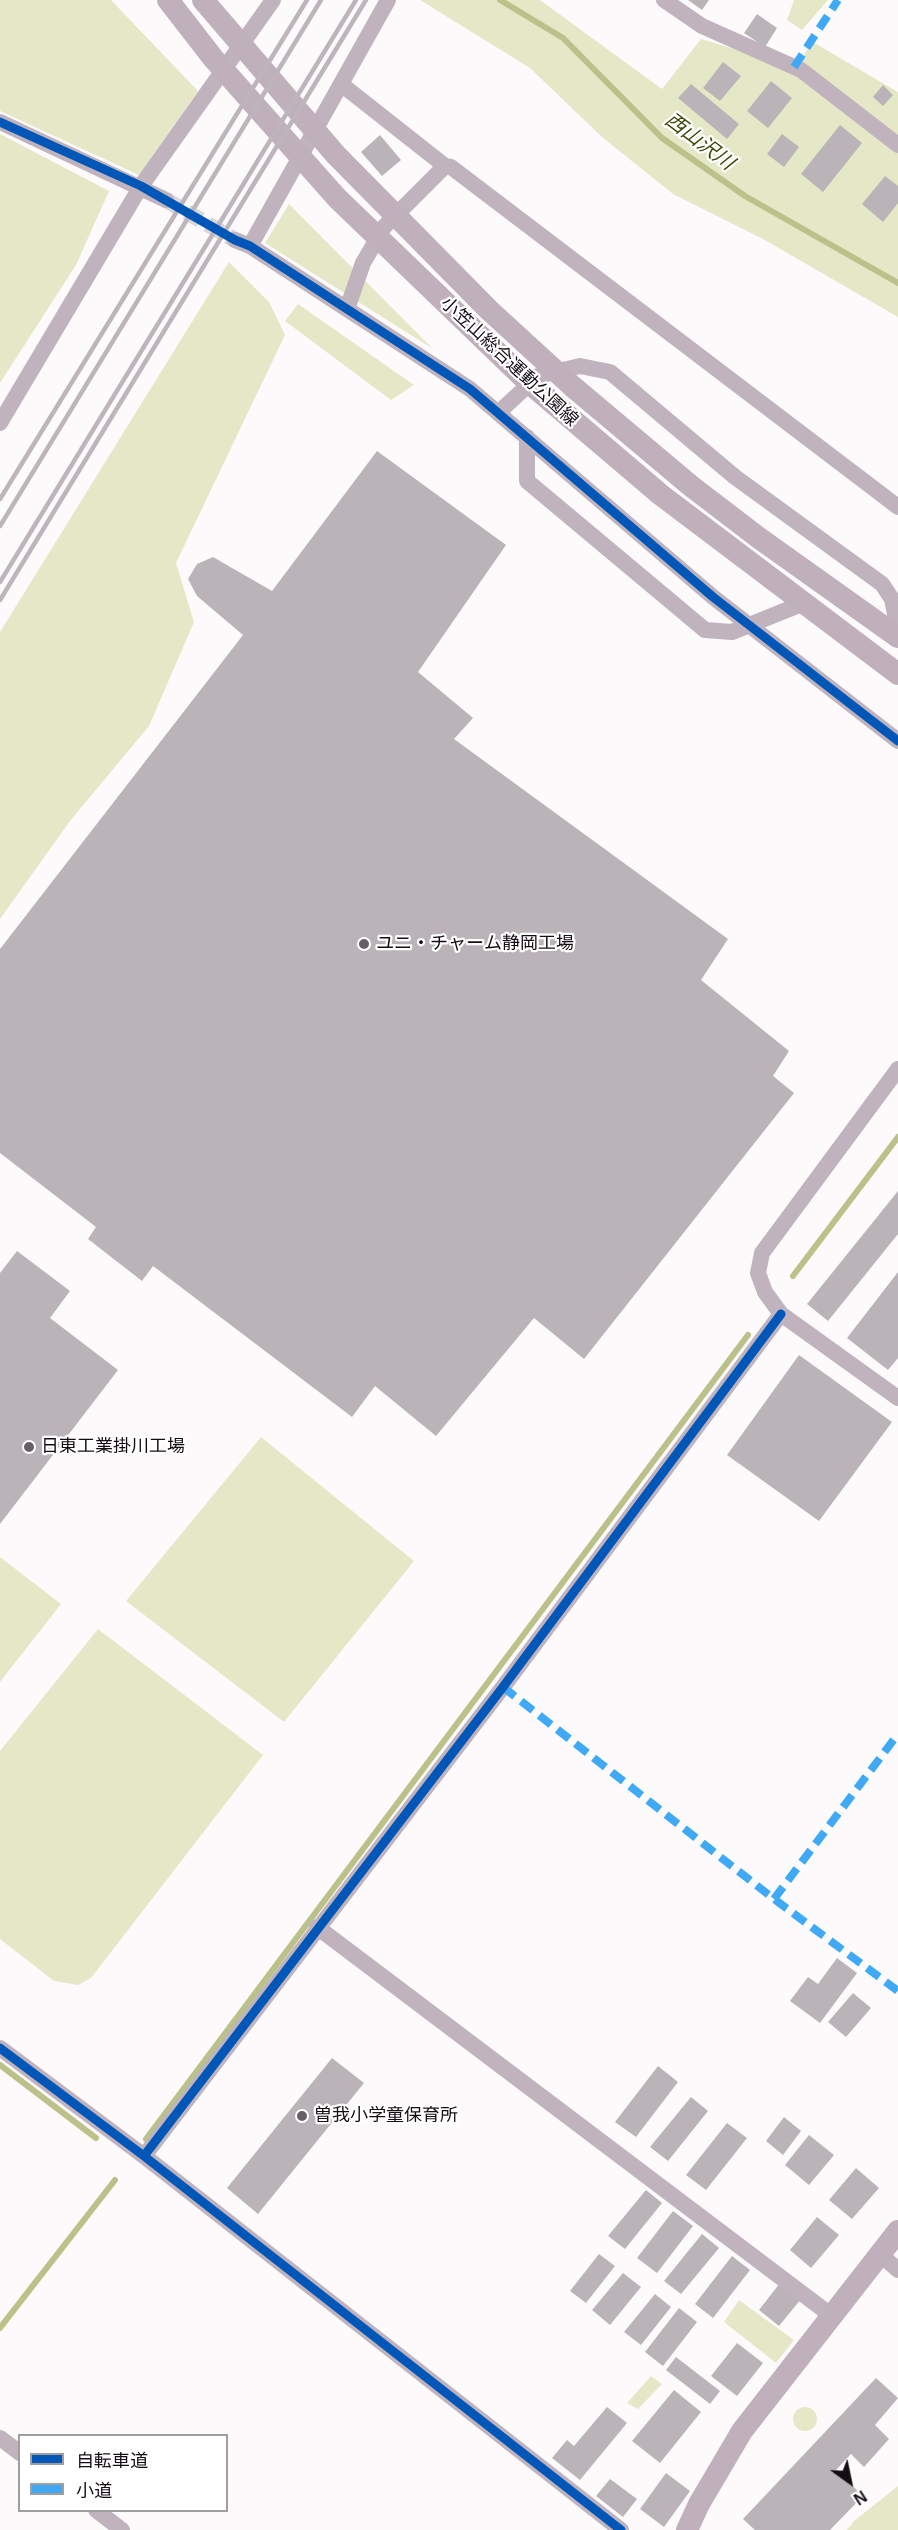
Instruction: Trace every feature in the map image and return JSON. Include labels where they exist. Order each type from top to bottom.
[{"type":"main road","name":"小笠山総合運動公園線","points":[[168,0],[213,58],[337,198],[416,277],[527,381],[661,495],[898,674]]},
{"type":"main road","name":"小笠山総合運動公園線","points":[[203,0],[336,155],[489,310],[572,386],[759,538],[898,638]]},
{"type":"main road","points":[[687,2530],[699,2504],[742,2431],[898,2231]]},
{"type":"street","points":[[0,423],[141,186],[273,0]]},
{"type":"street","points":[[388,0],[341,84],[243,243],[470,389],[713,597],[898,741]]},
{"type":"street","points":[[664,0],[702,26],[801,70],[898,146]]},
{"type":"street","points":[[341,84],[445,166],[451,167],[898,507]]},
{"type":"street","points":[[0,122],[141,186],[166,200]]},
{"type":"street","points":[[347,309],[363,262],[384,227],[445,166]]},
{"type":"street","points":[[498,413],[538,376],[580,366],[610,372],[735,477],[882,584],[892,599],[898,630]]},
{"type":"street","points":[[527,437],[527,481],[705,630],[732,632],[804,603]]},
{"type":"street","points":[[898,1069],[762,1253],[758,1274],[765,1292],[781,1314],[898,1398]]},
{"type":"street","points":[[144,2156],[496,1695],[781,1314]]},
{"type":"street","points":[[317,1927],[832,2316]]},
{"type":"street","points":[[0,2048],[144,2156],[621,2530]]},
{"type":"street","points":[[880,2254],[898,2270]]},
{"type":"street","points":[[0,2438],[18,2452]]},
{"type":"street","points":[[97,2512],[122,2530]]},
{"type":"green space","points":[[0,0],[111,0],[198,91],[139,175],[0,111]]},
{"type":"green space","points":[[420,0],[540,0],[662,89],[701,39],[794,67],[898,147],[898,317],[763,239],[673,194],[602,137],[530,68]]},
{"type":"green space","points":[[794,0],[828,0],[802,30],[787,20]]},
{"type":"green space","points":[[811,41],[898,92],[898,144],[798,68]]},
{"type":"green space","points":[[0,134],[109,191],[76,265],[0,383]]},
{"type":"green space","points":[[289,204],[433,349],[265,243]]},
{"type":"green space","points":[[229,262],[269,302],[285,335],[176,563],[194,622],[149,726],[70,821],[0,919],[0,632]]},
{"type":"green space","points":[[298,304],[414,385],[391,400],[285,321]]},
{"type":"green space","points":[[261,1437],[414,1561],[284,1722],[126,1601]]},
{"type":"green space","points":[[0,1557],[61,1604],[0,1682]]},
{"type":"green space","points":[[98,1629],[263,1755],[91,1978],[78,1985],[54,1981],[0,1939],[0,1751]]},
{"type":"green space","points":[[739,2300],[794,2340],[776,2363],[724,2322]]},
{"type":"green space","points":[[651,2376],[662,2384],[638,2409],[627,2403]]},
{"type":"green space","points":[[805,2407],[810,2408],[816,2414],[816,2424],[810,2430],[805,2431],[800,2430],[794,2424],[793,2419],[794,2414],[800,2408]]},
{"type":"green space","points":[[898,2486],[898,2530],[847,2530],[854,2521]]},
{"type":"building","points":[[688,0],[709,0],[702,10]]},
{"type":"building","points":[[757,14],[777,28],[765,47],[744,33]]},
{"type":"building","points":[[723,62],[741,76],[720,101],[703,88]]},
{"type":"building","points":[[771,81],[792,98],[768,128],[747,111]]},
{"type":"building","points":[[691,84],[739,124],[727,139],[678,98]]},
{"type":"building","points":[[883,85],[893,95],[883,106],[873,97]]},
{"type":"building","points":[[840,125],[862,143],[823,192],[801,174]]},
{"type":"building","points":[[782,134],[799,147],[784,167],[767,154]]},
{"type":"building","points":[[380,135],[401,160],[382,176],[361,152]]},
{"type":"building","points":[[885,176],[898,186],[898,203],[883,222],[862,204]]},
{"type":"building","name":"ユニ・チャーム静岡工場","points":[[377,451],[506,545],[418,672],[473,718],[454,739],[728,939],[701,980],[789,1051],[773,1076],[794,1093],[584,1359],[534,1318],[436,1436],[375,1386],[352,1417],[153,1266],[142,1281],[88,1239],[96,1227],[0,1153],[0,949],[243,635],[197,596],[188,579],[197,564],[213,557],[272,591]]},
{"type":"building","points":[[898,1191],[898,1234],[828,1321],[807,1304]]},
{"type":"building","name":"日東工業掛川工場","points":[[17,1251],[70,1291],[50,1318],[118,1370],[0,1524],[0,1273]]},
{"type":"building","points":[[898,1272],[898,1358],[888,1370],[847,1338]]},
{"type":"building","points":[[799,1355],[892,1422],[819,1521],[727,1455]]},
{"type":"building","points":[[837,1958],[857,1973],[820,2023],[790,2001],[808,1977],[818,1984]]},
{"type":"building","points":[[853,1993],[871,2008],[846,2037],[828,2022]]},
{"type":"building","points":[[332,2058],[364,2083],[258,2214],[227,2188]]},
{"type":"building","points":[[658,2066],[678,2082],[636,2137],[615,2122]]},
{"type":"building","points":[[691,2097],[708,2111],[668,2161],[650,2147]]},
{"type":"building","points":[[784,2117],[801,2131],[783,2155],[766,2141]]},
{"type":"building","points":[[727,2123],[747,2138],[706,2190],[686,2175]]},
{"type":"building","points":[[809,2135],[834,2155],[809,2185],[785,2165]]},
{"type":"building","points":[[856,2168],[879,2188],[852,2219],[829,2200]]},
{"type":"building","points":[[646,2190],[662,2203],[625,2249],[608,2236]]},
{"type":"building","points":[[673,2211],[693,2226],[657,2273],[637,2258]]},
{"type":"building","points":[[817,2217],[839,2235],[811,2268],[790,2250]]},
{"type":"building","points":[[702,2234],[719,2248],[681,2294],[664,2281]]},
{"type":"building","points":[[599,2254],[615,2266],[586,2303],[570,2291]]},
{"type":"building","points":[[732,2256],[750,2270],[713,2318],[695,2304]]},
{"type":"building","points":[[623,2273],[641,2287],[610,2325],[592,2310]]},
{"type":"building","points":[[780,2283],[801,2299],[779,2326],[759,2310]]},
{"type":"building","points":[[655,2294],[671,2307],[641,2345],[624,2332]]},
{"type":"building","points":[[679,2308],[697,2322],[663,2366],[645,2352]]},
{"type":"building","points":[[737,2343],[763,2363],[737,2396],[711,2376]]},
{"type":"building","points":[[676,2357],[720,2391],[710,2404],[666,2370]]},
{"type":"building","points":[[876,2378],[898,2398],[875,2425],[889,2439],[864,2467],[851,2454],[836,2470],[863,2496],[830,2530],[755,2530],[743,2519]]},
{"type":"building","points":[[674,2390],[701,2412],[660,2463],[632,2441]]},
{"type":"building","points":[[607,2407],[627,2423],[580,2480],[552,2458],[567,2440],[574,2446]]},
{"type":"building","points":[[666,2473],[690,2491],[664,2527],[640,2509]]},
{"type":"building","points":[[610,2479],[637,2499],[623,2517],[596,2496]]},
{"type":"waterway","name":"西山沢川","points":[[500,0],[563,38],[662,138],[745,196],[898,283]]},
{"type":"waterway","points":[[793,1276],[898,1137]]},
{"type":"waterway","points":[[146,2139],[748,1335]]},
{"type":"waterway","points":[[0,2065],[96,2138]]},
{"type":"waterway","points":[[0,2328],[115,2180]]},
{"type":"tunnel","points":[[166,200],[235,240]]},
{"type":"railway","points":[[0,499],[307,0]]},
{"type":"railway","points":[[0,526],[321,0]]},
{"type":"railway","points":[[0,582],[356,0]]},
{"type":"railway","points":[[0,600],[366,0]]},
{"type":"marked path","points":[[794,67],[838,0]]},
{"type":"marked path","points":[[503,1687],[774,1899],[898,1991]]},
{"type":"marked path","points":[[774,1899],[898,1734]]},
{"type":"cycle path","points":[[0,122],[141,186],[235,240],[250,246],[470,389],[713,597],[898,741]]},
{"type":"cycle path","points":[[144,2156],[503,1687],[781,1314]]},
{"type":"cycle path","points":[[0,2048],[144,2156],[621,2530]]},
{"type":"place","name":"ユニ・チャーム静岡工場","points":[[364,944]]},
{"type":"place","name":"日東工業掛川工場","points":[[29,1447]]},
{"type":"place","name":"曽我小学童保育所","points":[[302,2116]]}]
